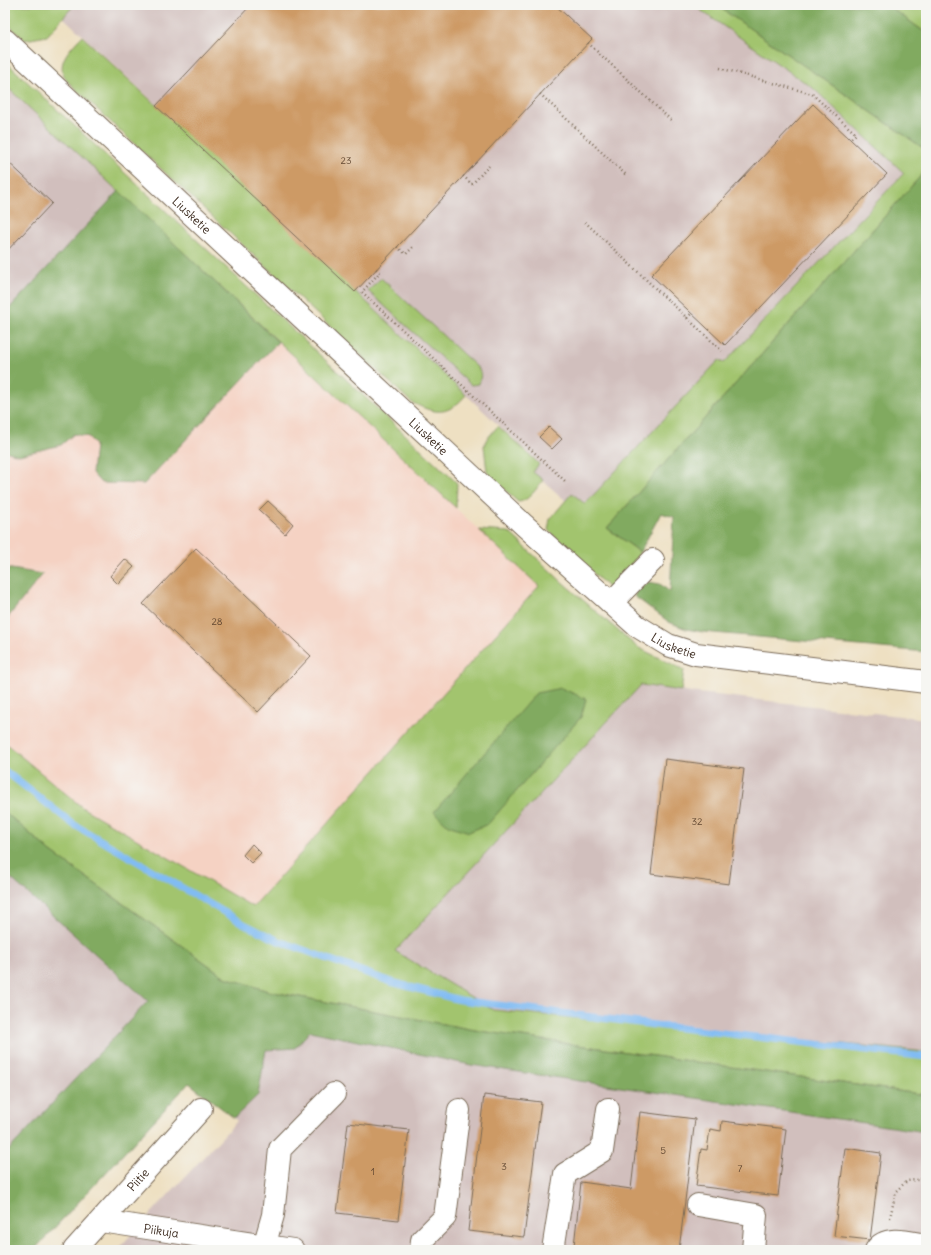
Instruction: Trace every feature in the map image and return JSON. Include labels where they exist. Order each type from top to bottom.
[{"type":"street","name":"Liusketie","points":[[5,40],[518,520],[637,626],[668,645],[696,654],[926,682]]},
{"type":"street","points":[[611,603],[653,560]]},
{"type":"street","points":[[263,1248],[273,1216],[280,1149],[334,1094]]},
{"type":"street","name":"Piitie","points":[[74,1250],[101,1222],[201,1109]]},
{"type":"street","points":[[553,1250],[565,1174],[602,1151],[608,1109]]},
{"type":"street","points":[[421,1250],[422,1240],[445,1217],[459,1110]]},
{"type":"street","points":[[698,1205],[756,1215],[753,1250]]},
{"type":"street","name":"Piikuja","points":[[101,1222],[263,1248],[293,1250]]},
{"type":"street","points":[[882,1246],[900,1241],[926,1246]]},
{"type":"path","points":[[588,43],[673,122]]},
{"type":"path","points":[[720,68],[812,94],[856,134],[850,140]]},
{"type":"path","points":[[540,94],[626,175]]},
{"type":"path","points":[[463,176],[472,184],[489,166]]},
{"type":"path","points":[[585,222],[722,351]]},
{"type":"path","points":[[397,247],[406,254],[413,247]]},
{"type":"path","points":[[376,269],[380,272],[362,292],[565,481]]},
{"type":"path","points":[[687,318],[692,313]]},
{"type":"path","points":[[882,1246],[896,1191],[907,1181],[926,1179]]},
{"type":"shaded area","points":[[74,5],[693,5],[813,88],[904,173],[724,363],[719,360],[585,504],[572,493],[566,501],[533,472],[539,463],[63,17]]},
{"type":"shaded area","points":[[5,85],[119,191],[5,313]]},
{"type":"shaded area","points":[[278,342],[539,586],[253,907],[83,808],[5,743],[5,621],[42,574],[5,568],[5,451],[19,455],[61,445],[74,434],[89,437],[95,445],[92,473],[144,484]]},
{"type":"shaded area","points":[[641,685],[681,691],[926,719],[926,1052],[493,1010],[395,951]]},
{"type":"shaded area","points":[[5,873],[148,1001],[5,1154]]},
{"type":"shaded area","points":[[310,1030],[471,1065],[926,1132],[926,1250],[117,1250],[237,1121],[234,1118],[258,1095],[266,1050],[295,1048]]},
{"type":"green space","points":[[5,5],[74,5],[47,36],[25,40],[5,22]]},
{"type":"green space","points":[[693,5],[716,5],[926,150],[926,170],[607,528],[640,552],[622,580],[610,589],[548,530],[550,519],[572,493],[585,504],[719,360],[724,363],[904,173],[813,88]]},
{"type":"green space","points":[[716,5],[887,5],[926,33],[926,150]]},
{"type":"green space","points":[[887,5],[926,5],[926,33]]},
{"type":"green space","points":[[82,36],[466,395],[453,407],[440,411],[427,409],[411,402],[68,82],[62,69],[63,63],[68,52]]},
{"type":"green space","points":[[5,61],[457,483],[456,508],[5,85]]},
{"type":"green space","points":[[926,170],[926,652],[703,632],[686,629],[669,622],[634,596],[638,589],[648,582],[660,584],[670,592],[674,517],[661,513],[640,552],[607,528]]},
{"type":"green space","points":[[119,191],[278,342],[144,484],[101,483],[92,473],[95,445],[89,437],[74,434],[61,445],[19,455],[5,451],[5,313]]},
{"type":"green space","points":[[381,278],[477,367],[481,375],[479,384],[471,385],[368,291]]},
{"type":"green space","points":[[498,426],[539,464],[533,472],[543,480],[525,500],[518,502],[487,472],[484,446],[486,440]]},
{"type":"green space","points":[[479,530],[509,532],[561,581],[637,647],[684,670],[681,691],[641,685],[395,951],[493,1010],[926,1052],[926,1095],[480,1031],[268,991],[225,977],[51,852],[5,812],[5,743],[83,808],[253,907],[539,586]]},
{"type":"green space","points":[[5,568],[43,574],[5,621]]},
{"type":"green space","points":[[561,688],[586,699],[581,717],[488,824],[469,832],[448,825],[434,812],[536,693]]},
{"type":"green space","points":[[5,812],[51,852],[225,977],[268,991],[480,1031],[926,1095],[926,1132],[471,1065],[310,1031],[295,1048],[266,1050],[258,1095],[234,1118],[189,1083],[34,1250],[5,1250],[5,1154],[148,1001],[5,873]]},
{"type":"building","points":[[251,5],[555,5],[592,39],[355,292],[156,106]]},
{"type":"building","points":[[813,104],[887,174],[725,345],[651,275]]},
{"type":"building","points":[[5,159],[52,203],[5,253]]},
{"type":"building","points":[[549,427],[562,439],[552,449],[539,437]]},
{"type":"building","points":[[268,501],[293,524],[285,534],[259,510]]},
{"type":"building","points":[[196,548],[311,656],[258,712],[143,604]]},
{"type":"building","points":[[125,559],[134,567],[118,584],[110,576]]},
{"type":"building","points":[[665,759],[744,769],[729,884],[651,874]]},
{"type":"building","points":[[252,844],[261,853],[251,863],[243,855]]},
{"type":"building","points":[[484,1095],[541,1102],[524,1237],[468,1231]]},
{"type":"building","points":[[640,1112],[695,1119],[679,1250],[605,1250],[574,1246],[581,1182],[631,1189]]},
{"type":"building","points":[[722,1121],[786,1129],[778,1196],[696,1186],[701,1149],[707,1150],[710,1129],[721,1131]]},
{"type":"building","points":[[348,1123],[409,1130],[398,1220],[337,1213]]},
{"type":"building","points":[[845,1148],[881,1153],[870,1240],[834,1236]]},
{"type":"waterway","points":[[5,771],[73,824],[246,925],[279,941],[391,982],[460,1000],[926,1057]]}]
